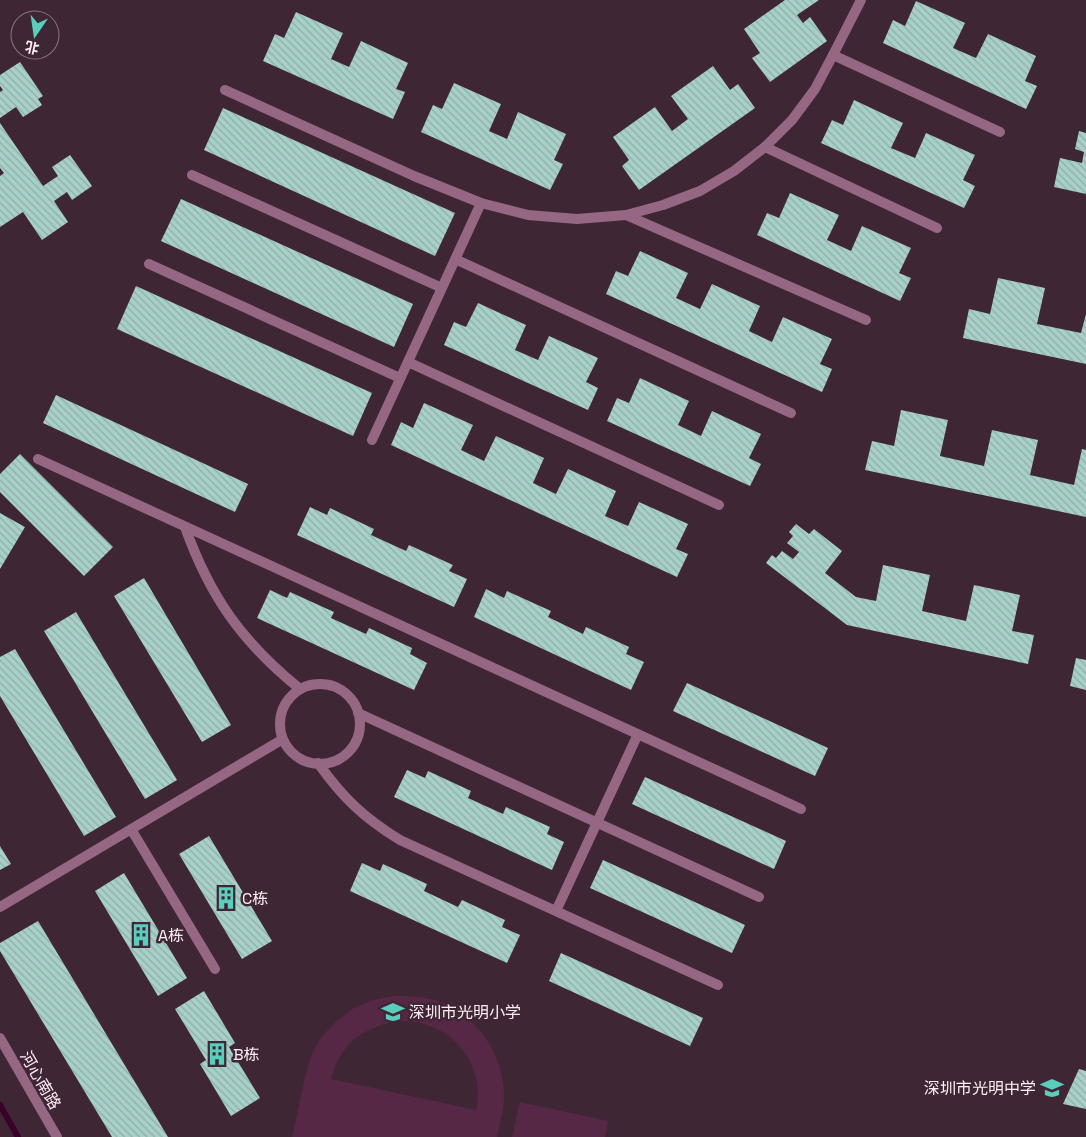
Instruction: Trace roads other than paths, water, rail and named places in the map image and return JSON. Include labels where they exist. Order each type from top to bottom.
[{"type":"street","points":[[225,90],[414,176],[481,203],[538,216],[577,219],[626,215],[664,205],[700,190],[734,171],[765,148],[792,120],[815,89],[861,0]]},
{"type":"street","points":[[833,55],[1000,132]]},
{"type":"street","points":[[765,148],[938,228]]},
{"type":"street","points":[[192,175],[442,288]]},
{"type":"street","points":[[372,440],[481,203]]},
{"type":"street","points":[[626,215],[866,320]]},
{"type":"street","points":[[455,259],[791,413]]},
{"type":"street","points":[[149,264],[400,378]]},
{"type":"street","points":[[408,362],[719,505]]},
{"type":"street","points":[[38,459],[801,809]]},
{"type":"street","points":[[185,527],[195,554],[221,605],[257,650],[277,671],[300,689]]},
{"type":"street","points":[[310,685],[333,686],[342,691],[351,698],[358,713],[360,720],[356,742],[340,758],[330,762],[318,763],[307,761],[297,756],[283,739],[280,728],[280,716],[284,706],[291,696],[300,689],[310,685]]},
{"type":"street","points":[[358,713],[759,897]]},
{"type":"street","points":[[556,911],[638,734]]},
{"type":"street","points":[[0,907],[283,739]]},
{"type":"street","points":[[318,763],[331,782],[363,815],[400,840],[718,985]]},
{"type":"street","points":[[131,829],[215,969]]},
{"type":"street","name":"河心南路","points":[[0,1038],[57,1137]]},
{"type":"waterway","points":[[0,1105],[18,1137]]},
{"type":"place","name":"C栋","points":[[226,898]]},
{"type":"place","name":"A栋","points":[[141,935]]},
{"type":"place","name":"深圳市光明小学","points":[[393,1012]]},
{"type":"place","name":"B栋","points":[[217,1054]]},
{"type":"place","name":"深圳市光明中学","points":[[1052,1088]]}]
